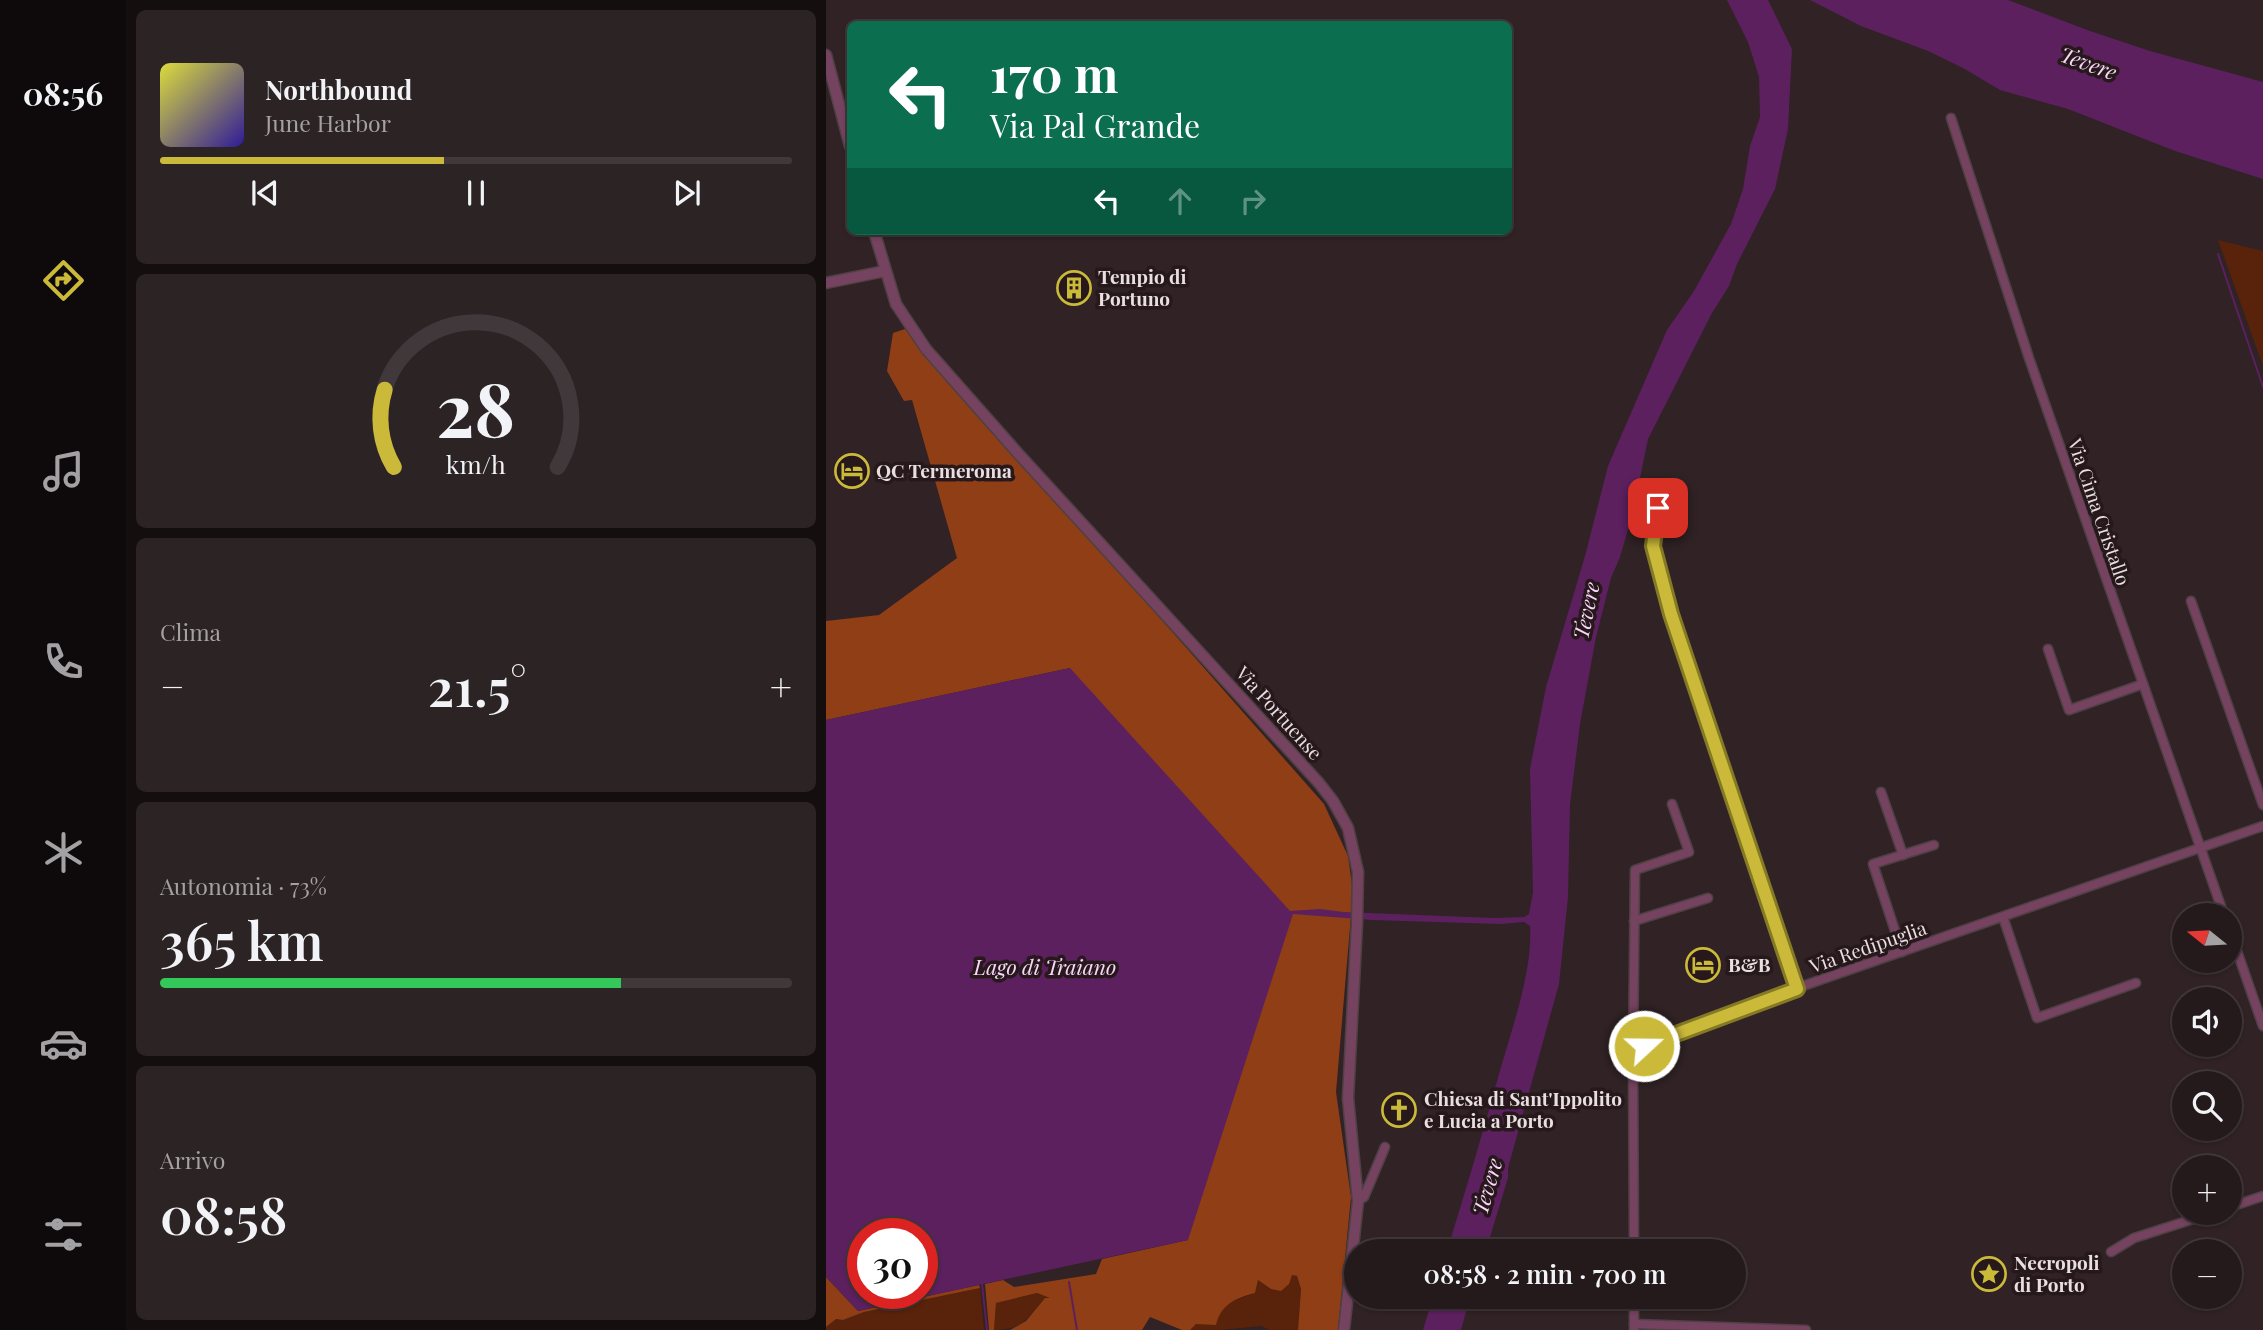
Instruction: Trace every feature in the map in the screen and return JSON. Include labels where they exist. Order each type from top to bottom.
[{"type":"street","points":[[826,55],[847,135]]},
{"type":"street","name":"Via Cima Cristallo","points":[[1951,118],[2029,358],[2220,903]]},
{"type":"street","name":"Via Portuense","points":[[875,235],[900,312],[936,361],[1327,792],[1338,809],[1353,844],[1358,872],[1358,905],[1348,1098],[1358,1201],[1344,1330]]},
{"type":"street","points":[[826,283],[885,271]]},
{"type":"street","points":[[1656,495],[1658,508],[1653,546],[1671,614],[1797,989]]},
{"type":"street","points":[[2191,601],[2263,806]]},
{"type":"street","points":[[2048,649],[2069,710],[2143,684]]},
{"type":"street","points":[[1881,792],[1903,855]]},
{"type":"street","points":[[1634,1239],[1635,870],[1689,852],[1672,804]]},
{"type":"street","name":"Via Redipuglia","points":[[1633,1055],[1644,1046],[1797,989],[2263,826]]},
{"type":"street","points":[[1902,952],[1873,864],[1934,845]]},
{"type":"street","points":[[1634,921],[1708,898]]},
{"type":"street","points":[[2003,917],[2037,1018],[2136,983]]},
{"type":"street","points":[[2242,966],[2263,1026]]},
{"type":"street","points":[[1358,1201],[1364,1196],[1385,1147]]},
{"type":"street","points":[[2242,1203],[2263,1196]]},
{"type":"street","points":[[2111,1252],[2134,1238],[2175,1225]]},
{"type":"street","points":[[1634,1309],[1634,1327],[1806,1330]]},
{"type":"shaded area","points":[[2218,240],[2263,251],[2263,366]]},
{"type":"shaded area","points":[[905,329],[1324,804],[1348,856],[1353,892],[1336,1092],[1351,1197],[1347,1239],[1344,1239],[1338,1330],[1298,1330],[1301,1289],[1297,1276],[1292,1275],[1289,1284],[1281,1291],[1271,1289],[1258,1280],[1255,1293],[1230,1303],[1216,1325],[1196,1324],[1190,1330],[1182,1330],[1150,1317],[1142,1330],[1010,1330],[1026,1321],[1045,1298],[1050,1298],[1037,1293],[996,1303],[994,1330],[989,1330],[985,1284],[1003,1280],[1014,1287],[1096,1274],[1102,1259],[1188,1240],[1070,668],[826,720],[826,621],[879,615],[957,558],[912,400],[904,401],[887,371],[893,333]]},
{"type":"shaded area","points":[[1292,1275],[1297,1276],[1301,1289],[1298,1330],[1270,1330],[1261,1326],[1190,1330],[1196,1324],[1208,1324],[1230,1302],[1255,1293],[1258,1280],[1271,1289]]},
{"type":"shaded area","points":[[826,1277],[847,1299],[847,1309],[878,1309],[843,1320],[836,1319],[826,1327]]},
{"type":"shaded area","points":[[979,1285],[980,1288],[938,1297],[938,1294]]},
{"type":"shaded area","points":[[980,1288],[984,1330],[826,1330],[836,1319],[843,1320],[878,1309],[938,1309],[938,1297]]},
{"type":"shaded area","points":[[1037,1293],[1051,1298],[1044,1299],[1028,1318],[1018,1325],[994,1330],[996,1303]]},
{"type":"water","name":"Lago di Traiano","points":[[1727,0],[1768,0],[1792,49],[1788,129],[1775,189],[1737,264],[1729,286],[1712,313],[1648,439],[1633,512],[1611,578],[1596,637],[1580,724],[1570,804],[1568,897],[1559,984],[1508,1168],[1508,1178],[1489,1239],[1451,1239],[1521,997],[1528,960],[1530,926],[1524,922],[1501,924],[1372,920],[1293,914],[1188,1240],[938,1294],[938,1218],[847,1218],[847,1299],[826,1277],[826,720],[1070,668],[1290,911],[1320,909],[1493,918],[1524,917],[1529,914],[1533,892],[1530,769],[1546,687],[1585,556],[1608,466],[1667,330],[1694,291],[1731,224],[1743,189],[1750,146],[1760,117],[1759,77],[1748,42]]},
{"type":"water","name":"Tevere","points":[[1810,0],[2008,0],[2150,51],[2263,82],[2263,179],[2175,151],[2068,109],[2000,90],[1928,51],[1861,26]]},
{"type":"water","points":[[1429,1309],[1467,1309],[1461,1330],[1423,1330]]},
{"type":"waterway","points":[[2218,254],[2263,387]]},
{"type":"waterway","points":[[1069,1282],[1077,1330]]},
{"type":"waterway","points":[[982,1284],[987,1330]]},
{"type":"place","name":"Tempio di Portuno","points":[[1074,288]]},
{"type":"place","name":"QC Termeroma","points":[[852,471]]},
{"type":"place","name":"B&B","points":[[1703,965]]},
{"type":"place","name":"Chiesa di Sant'Ippolito e Lucia a Porto","points":[[1399,1110]]},
{"type":"place","name":"Necropoli di Porto","points":[[1989,1274]]},
{"type":"route","points":[[1644,1046],[1797,989],[1671,614],[1653,546],[1658,508]]}]
